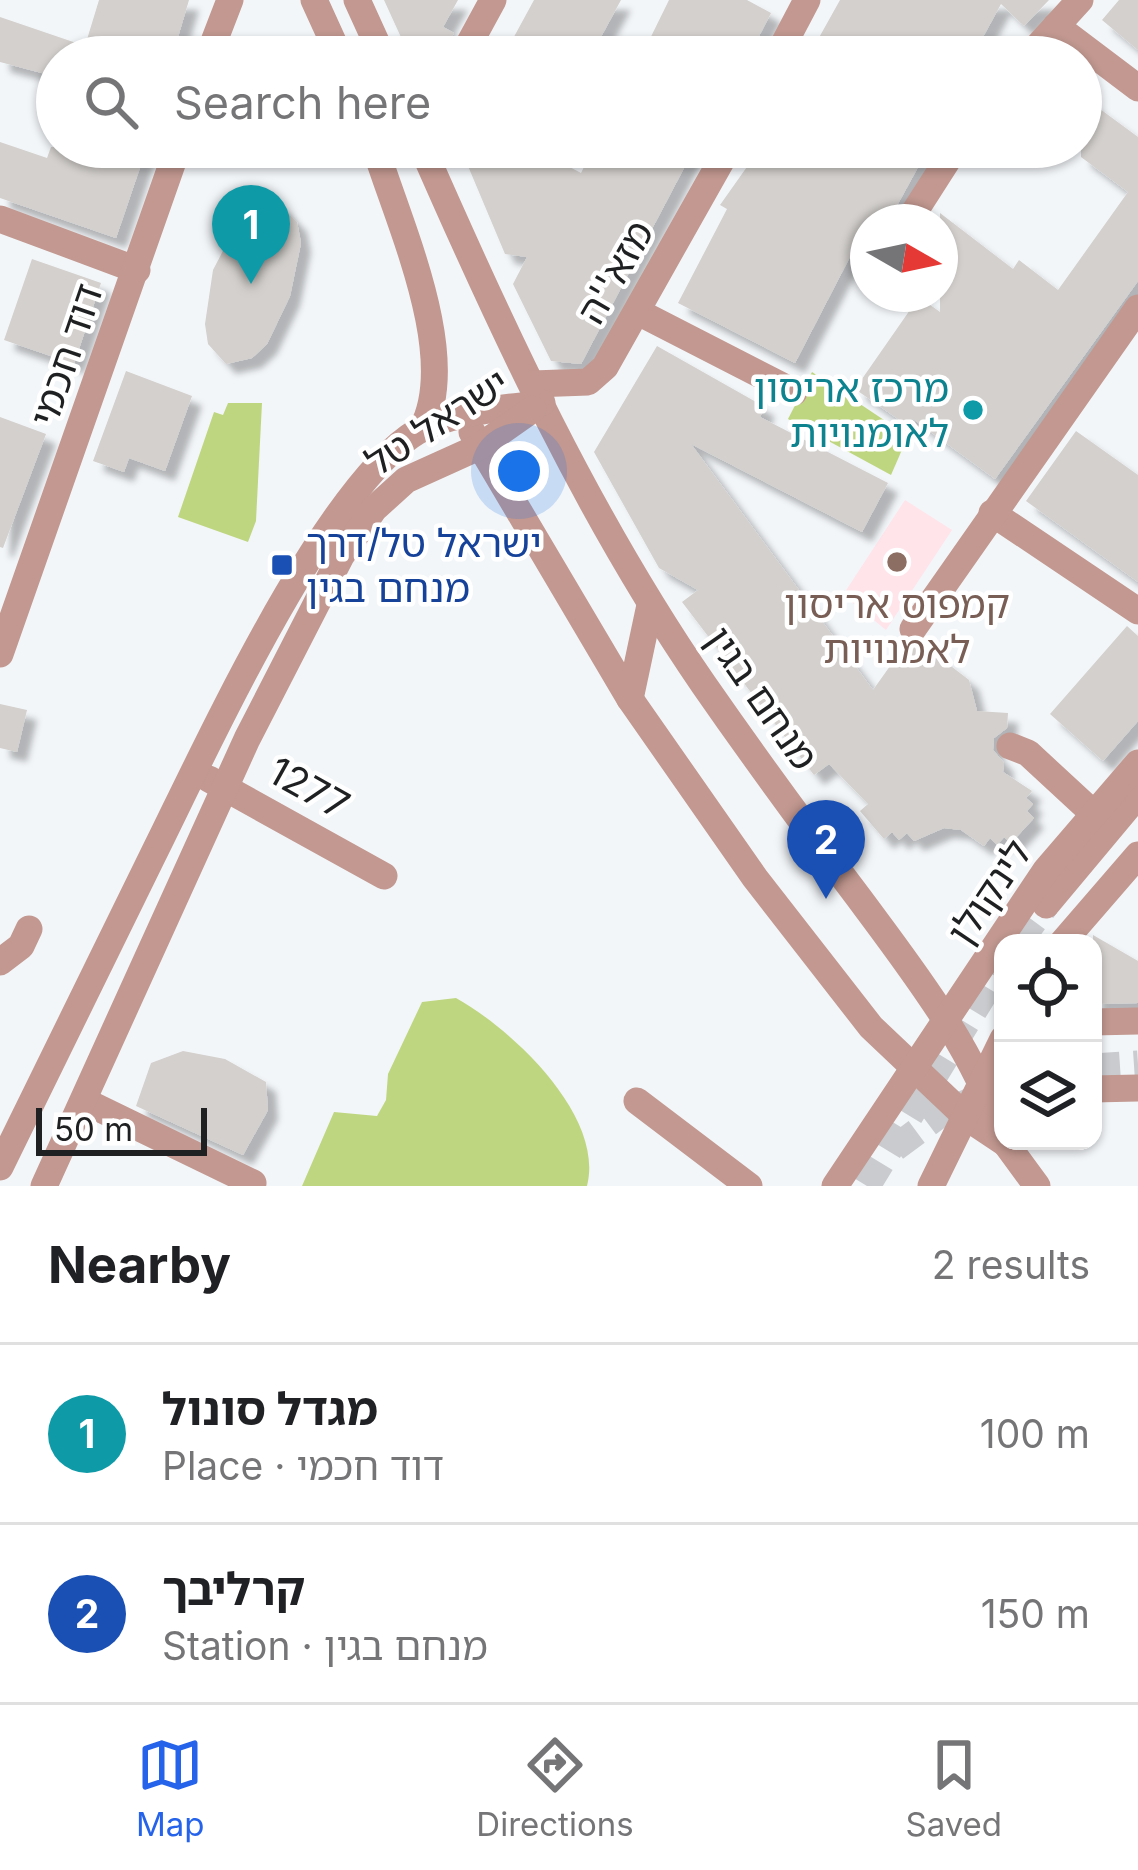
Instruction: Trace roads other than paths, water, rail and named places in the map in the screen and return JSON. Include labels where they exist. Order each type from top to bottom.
[{"type":"street","points":[[216,36],[230,0]]},
{"type":"street","points":[[314,0],[332,36]]},
{"type":"street","points":[[329,0],[338,36]]},
{"type":"street","points":[[357,0],[373,36]]},
{"type":"street","points":[[473,36],[493,0]]},
{"type":"street","points":[[788,36],[808,0]]},
{"type":"street","points":[[1047,36],[1080,0]]},
{"type":"street","points":[[1056,26],[1069,36]]},
{"type":"street","points":[[1102,61],[1138,88]]},
{"type":"street","name":"דוד חכמי","points":[[0,654],[171,168]]},
{"type":"street","points":[[381,168],[434,350],[436,393],[422,429]]},
{"type":"street","name":"מנחם בגין","points":[[433,168],[537,393],[650,605],[948,1018],[994,1070]]},
{"type":"street","name":"מזא''ה","points":[[537,393],[588,382],[605,367],[640,313],[718,168]]},
{"type":"street","points":[[920,204],[943,168]]},
{"type":"street","points":[[0,219],[137,270]]},
{"type":"street","points":[[913,629],[1138,308]]},
{"type":"street","points":[[640,313],[794,392]]},
{"type":"street","name":"ישראל טל","points":[[0,1167],[194,771],[308,563],[383,463],[422,429],[537,393]]},
{"type":"street","name":"ישראל טל","points":[[44,1186],[308,615],[366,520],[406,480],[479,448],[537,393]]},
{"type":"street","name":"מנחם בגין","points":[[464,416],[630,699],[755,878],[871,1027],[965,1117],[994,1134]]},
{"type":"street","points":[[992,513],[1138,611]]},
{"type":"street","name":"מנחם בגין","points":[[630,699],[650,605]]},
{"type":"street","points":[[1010,746],[1028,753],[1094,814]]},
{"type":"street","name":"לינקולן","points":[[836,1186],[1046,870],[1138,763]]},
{"type":"street","name":"1277","points":[[194,771],[384,876]]},
{"type":"street","points":[[1046,904],[1138,796]]},
{"type":"street","points":[[1070,934],[1138,855]]},
{"type":"street","points":[[0,962],[21,946],[29,928]]},
{"type":"street","points":[[1102,1022],[1138,1021]]},
{"type":"street","points":[[932,1186],[965,1117],[994,1075]]},
{"type":"street","points":[[1102,1088],[1138,1088]]},
{"type":"street","points":[[84,1100],[253,1183]]},
{"type":"street","points":[[637,1101],[749,1186]]},
{"type":"street","name":"מנחם בגין","points":[[1011,1150],[1037,1186]]},
{"type":"tunnel","points":[[1025,934],[1046,905]]},
{"type":"tunnel","points":[[867,1186],[994,978]]},
{"type":"tunnel","points":[[1102,1066],[1138,1064]]},
{"type":"tunnel","points":[[895,1148],[938,1116],[994,1090]]},
{"type":"place","name":"מגדל סונול","points":[[251,284]]},
{"type":"place","name":"מרכז אריסון לאומנויות","points":[[973,410]]},
{"type":"place","name":"קמפוס אריסון לאמנויות","points":[[897,562]]},
{"type":"place","name":"ישראל טל/דרך מנחם בגין","points":[[282,565]]},
{"type":"place","name":"קרליבך","points":[[826,899]]}]
